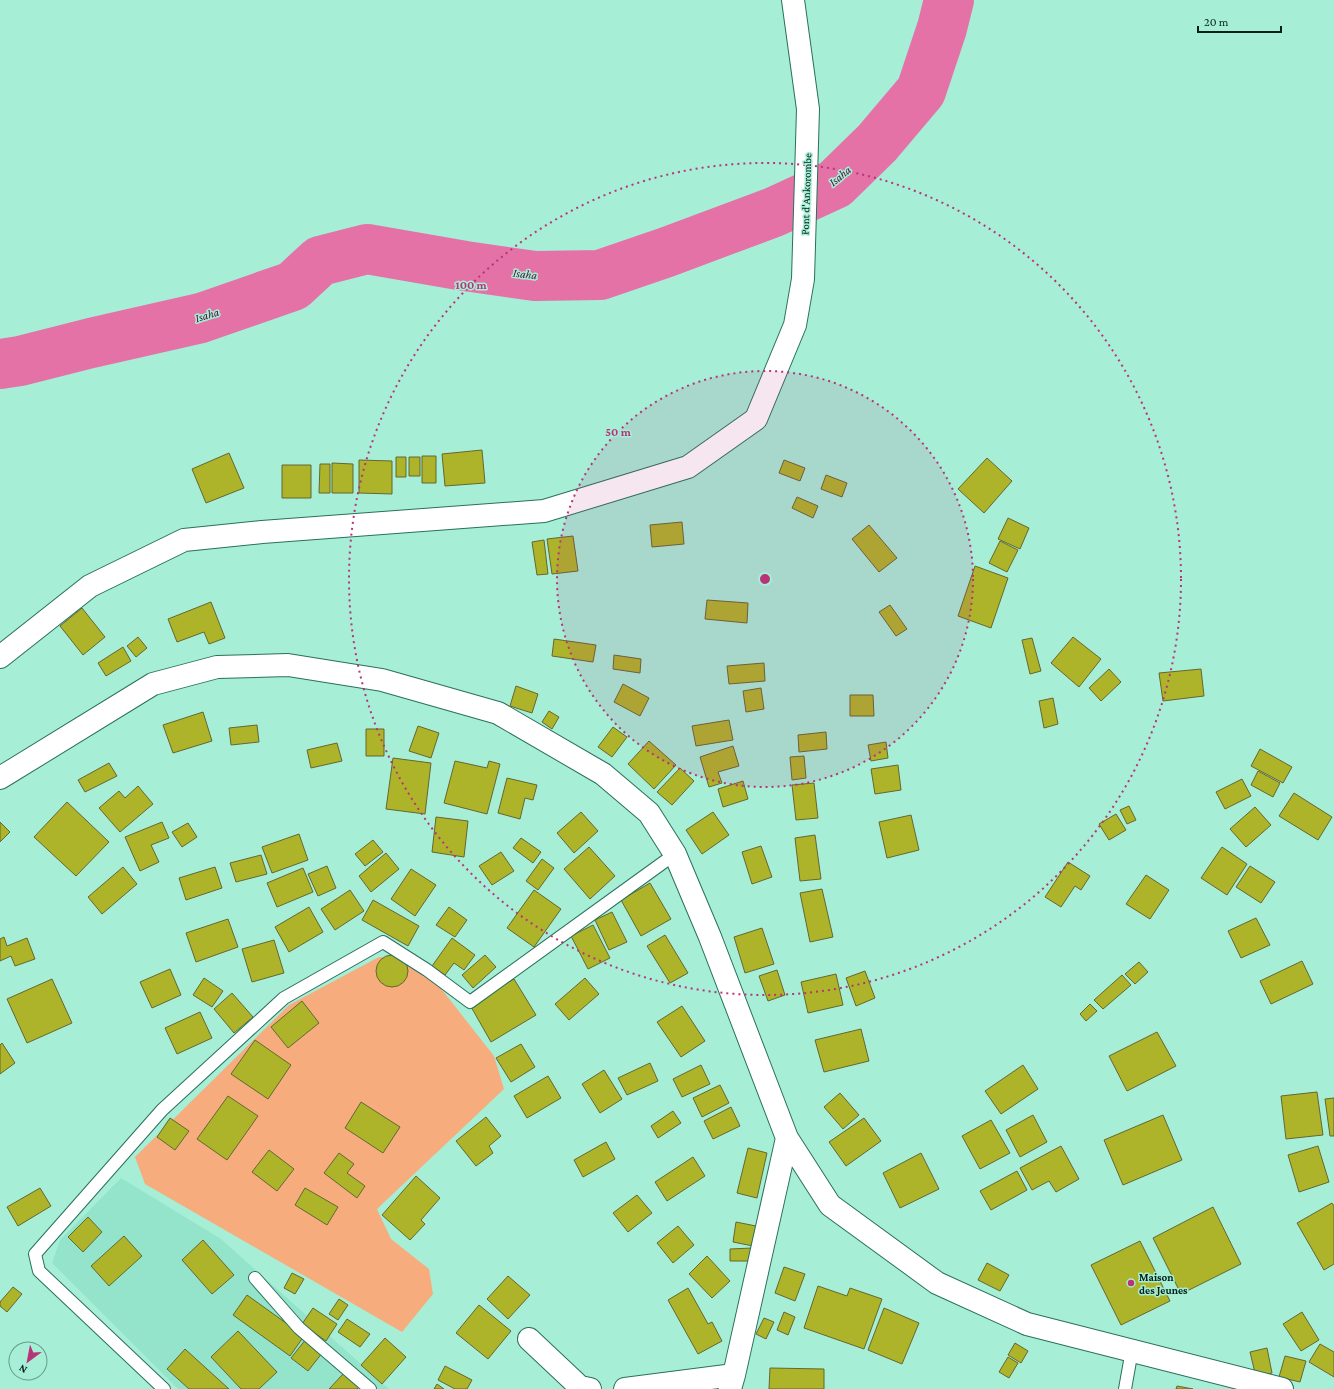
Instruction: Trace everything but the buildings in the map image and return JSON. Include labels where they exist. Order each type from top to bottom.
[{"type":"street","name":"Pont d'Ankorombe","points":[[0,657],[90,586],[184,540],[262,532],[544,511],[688,467],[756,419],[795,325],[803,279],[808,109],[793,0]]},
{"type":"street","points":[[0,778],[153,684],[218,667],[288,665],[382,680],[498,713],[603,774],[649,813],[675,854],[710,937],[787,1138],[830,1206],[937,1283],[1027,1324],[1282,1389]]},
{"type":"street","points":[[625,1389],[732,1382],[787,1138]]},
{"type":"street","points":[[529,1339],[580,1387],[590,1389]]},
{"type":"lane","points":[[164,1389],[39,1271],[35,1254],[162,1110],[284,998],[383,942],[427,970],[470,1002],[675,854]]},
{"type":"lane","points":[[255,1278],[300,1328],[370,1389]]},
{"type":"lane","points":[[1125,1389],[1132,1350]]},
{"type":"shaded area","points":[[379,957],[406,960],[432,977],[494,1056],[504,1089],[377,1209],[391,1239],[429,1269],[433,1294],[402,1332],[145,1184],[135,1157],[289,1005]]},
{"type":"shaded area","points":[[121,1178],[221,1239],[389,1389],[178,1389],[52,1263],[60,1240]]},
{"type":"waterway","name":"Isaha","points":[[0,364],[20,361],[201,318],[293,286],[320,261],[367,249],[465,266],[535,276],[600,275],[774,212],[835,184],[877,143],[921,91],[942,28],[949,0]]},
{"type":"place","name":"Maison des Jeunes","points":[[1131,1283]]}]
